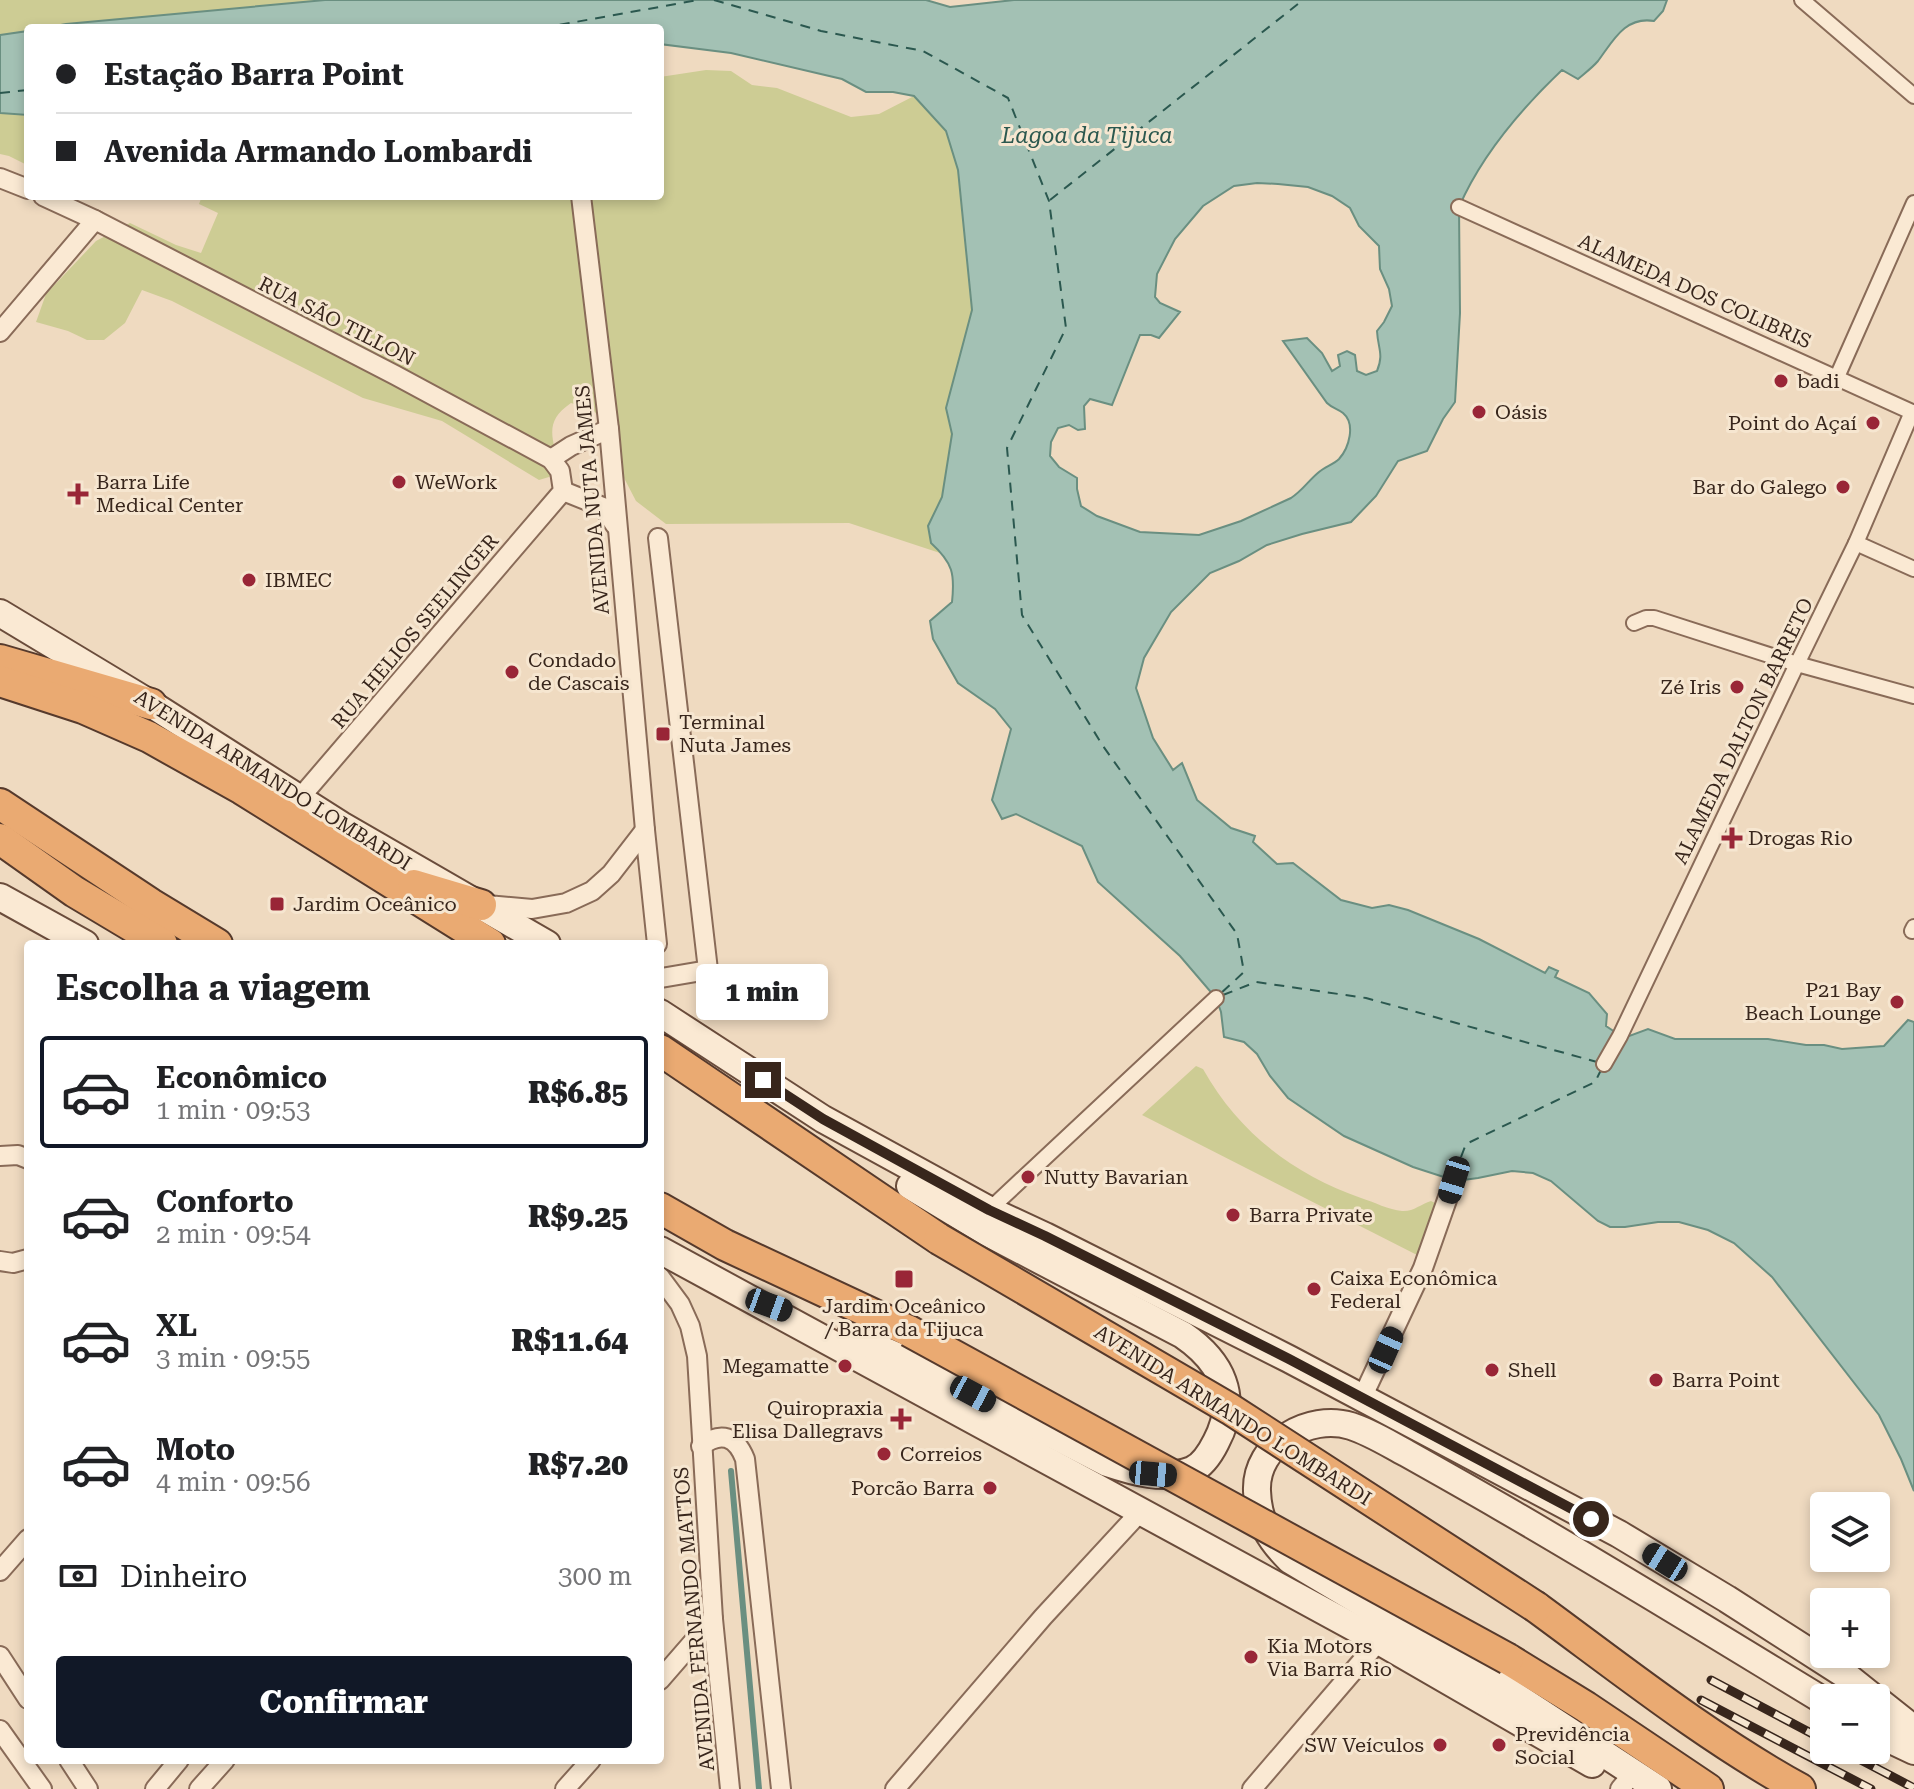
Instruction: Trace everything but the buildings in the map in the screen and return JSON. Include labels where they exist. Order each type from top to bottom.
[{"type":"highway","points":[[0,660],[151,704]]},
{"type":"highway","name":"AVENIDA ARMANDO LOMBARDI","points":[[0,681],[83,708],[149,737],[242,789],[484,940]]},
{"type":"highway","points":[[0,804],[210,940]]},
{"type":"highway","points":[[0,839],[75,892],[155,940]]},
{"type":"highway","points":[[378,875],[481,905]]},
{"type":"highway","name":"AVENIDA ARMANDO LOMBARDI","points":[[664,1053],[939,1239],[1230,1409],[1536,1607],[1699,1725],[1800,1789]]},
{"type":"highway","points":[[664,1210],[725,1245],[909,1331],[1508,1659],[1708,1789]]},
{"type":"main road","name":"AVENIDA ARMANDO LOMBARDI","points":[[0,613],[151,704],[341,825],[540,940]]},
{"type":"main road","points":[[0,897],[78,940]]},
{"type":"main road","points":[[664,1016],[823,1119],[989,1210],[1362,1398],[1619,1534],[1727,1599],[1856,1684]]},
{"type":"main road","points":[[746,1297],[836,1330],[920,1366],[1107,1463],[1136,1473],[1171,1476],[1195,1469],[1210,1454],[1222,1431],[1227,1408],[1225,1386],[1217,1366],[1201,1347],[986,1232],[882,1167],[823,1119]]},
{"type":"main road","points":[[664,1252],[1379,1641],[1627,1787]]},
{"type":"main road","points":[[1658,1789],[1488,1678],[1290,1560],[1274,1544],[1257,1506],[1256,1484],[1262,1466],[1273,1449],[1286,1435],[1313,1424],[1330,1422],[1352,1426],[1455,1480],[1810,1692]]},
{"type":"main road","points":[[1890,1711],[1914,1729]]},
{"type":"main road","points":[[1890,1740],[1914,1751]]},
{"type":"street","points":[[1802,0],[1914,96]]},
{"type":"street","points":[[0,178],[24,187]]},
{"type":"street","name":"RUA SÃO TILLON","points":[[52,200],[408,382],[551,459]]},
{"type":"street","name":"AVENIDA NUTA JAMES","points":[[581,200],[609,429],[657,940]]},
{"type":"street","points":[[1837,377],[1914,203]]},
{"type":"street","name":"ALAMEDA DOS COLIBRIS","points":[[1459,207],[1913,412]]},
{"type":"street","points":[[0,332],[95,220]]},
{"type":"street","name":"ALAMEDA DALTON BARRETO","points":[[1604,1064],[1856,543],[1913,412]]},
{"type":"street","points":[[609,429],[551,459],[560,471],[563,491],[603,507],[617,527]]},
{"type":"street","name":"RUA HELIOS SEELINGER","points":[[299,799],[563,491]]},
{"type":"street","points":[[658,538],[708,970],[664,979]]},
{"type":"street","points":[[1856,543],[1914,569]]},
{"type":"street","points":[[1634,623],[1654,618],[1797,664],[1914,696]]},
{"type":"street","points":[[481,905],[532,909],[566,903],[592,891],[611,874],[645,830]]},
{"type":"street","points":[[989,1210],[1216,998]]},
{"type":"street","points":[[0,1156],[24,1157]]},
{"type":"street","points":[[1362,1398],[1423,1268],[1454,1180]]},
{"type":"street","points":[[0,1261],[13,1263],[24,1260]]},
{"type":"street","name":"AVENIDA FERNANDO MATTOS","points":[[664,1282],[680,1304],[690,1326],[697,1356],[713,1619],[730,1789]]},
{"type":"street","points":[[664,1300],[680,1304]]},
{"type":"street","name":"AVENIDA FERNANDO MATTOS","points":[[701,1446],[711,1439],[725,1437],[737,1443],[745,1459],[781,1789]]},
{"type":"street","points":[[895,1789],[1043,1617],[1141,1511]]},
{"type":"street","points":[[0,1571],[24,1544]]},
{"type":"street","points":[[664,1675],[713,1619]]},
{"type":"street","points":[[1252,1789],[1379,1641]]},
{"type":"street","points":[[0,1656],[24,1693]]},
{"type":"street","points":[[0,1730],[24,1764]]},
{"type":"street","points":[[24,1764],[42,1789]]},
{"type":"street","points":[[72,1764],[88,1789]]},
{"type":"street","points":[[155,1789],[176,1764]]},
{"type":"street","points":[[199,1789],[221,1764]]},
{"type":"street","points":[[565,1789],[587,1764]]},
{"type":"shaded area","points":[[0,0],[325,0],[66,24],[24,24],[24,32],[0,35]]},
{"type":"shaded area","points":[[706,70],[731,71],[752,85],[777,88],[851,117],[879,114],[914,96],[946,131],[958,170],[972,310],[946,408],[952,434],[942,497],[928,526],[931,543],[943,554],[849,523],[666,524],[636,501],[623,476],[616,436],[593,410],[571,403],[556,417],[552,431],[559,467],[549,477],[539,480],[442,421],[363,398],[172,301],[142,290],[125,323],[104,340],[87,340],[36,322],[46,294],[96,241],[130,223],[201,253],[218,213],[199,204],[200,200],[664,200],[664,76]]},
{"type":"shaded area","points":[[0,113],[24,115],[24,164],[0,154]]},
{"type":"shaded area","points":[[1196,1066],[1203,1069],[1233,1113],[1251,1132],[1291,1164],[1313,1177],[1397,1210],[1410,1210],[1431,1201],[1437,1204],[1419,1256],[1142,1115]]},
{"type":"water","name":"Lagoa da Tijuca","points":[[325,0],[926,0],[950,7],[1014,0],[1667,0],[1654,21],[1644,20],[1627,26],[1596,64],[1578,79],[1562,70],[1504,133],[1468,187],[1459,207],[1460,313],[1455,402],[1427,451],[1398,461],[1376,496],[1351,522],[1267,545],[1210,573],[1171,612],[1144,658],[1136,688],[1153,738],[1173,770],[1182,763],[1197,800],[1231,828],[1255,836],[1253,842],[1277,864],[1293,863],[1341,900],[1372,908],[1389,905],[1408,910],[1479,939],[1545,973],[1549,967],[1558,971],[1555,977],[1589,993],[1607,1014],[1606,1026],[1624,1038],[1648,1029],[1675,1039],[1768,1039],[1842,1049],[1884,1046],[1908,1020],[1914,1022],[1914,1491],[1879,1415],[1772,1277],[1734,1243],[1708,1230],[1679,1222],[1610,1227],[1598,1221],[1551,1181],[1533,1173],[1512,1171],[1456,1181],[1413,1167],[1344,1136],[1288,1098],[1257,1054],[1244,1042],[1224,1037],[1216,998],[1180,956],[1098,882],[1082,846],[1016,814],[1002,819],[992,800],[1011,729],[995,709],[958,683],[933,639],[930,621],[952,602],[951,570],[931,543],[928,526],[942,497],[952,434],[946,408],[972,310],[958,170],[946,131],[914,96],[866,92],[842,79],[731,53],[664,45],[664,24],[66,24]],"holes":[[[1257,183],[1308,187],[1332,196],[1350,208],[1359,226],[1379,246],[1380,269],[1392,306],[1377,331],[1380,356],[1377,371],[1366,375],[1357,371],[1355,355],[1347,351],[1338,355],[1340,366],[1332,371],[1322,353],[1307,338],[1283,341],[1327,403],[1347,418],[1350,436],[1339,459],[1319,472],[1291,498],[1241,521],[1199,535],[1140,532],[1097,516],[1081,506],[1077,478],[1059,467],[1050,456],[1051,442],[1058,428],[1069,425],[1078,430],[1085,429],[1084,406],[1090,399],[1112,405],[1140,335],[1159,338],[1180,312],[1160,303],[1155,297],[1157,274],[1175,239],[1203,206],[1234,186]]]},
{"type":"water","points":[[24,32],[24,115],[0,113],[0,35]]},
{"type":"waterway","points":[[731,1471],[759,1789]]},
{"type":"ferry route","points":[[564,24],[698,0]]},
{"type":"ferry route","points":[[714,0],[821,31],[923,51],[1008,98],[1049,201],[1066,328],[1007,448],[1022,615],[1103,746],[1237,934],[1244,972],[1219,995]]},
{"type":"ferry route","points":[[1050,200],[1303,0]]},
{"type":"ferry route","points":[[0,93],[24,90]]},
{"type":"ferry route","points":[[1223,995],[1256,982],[1366,998],[1597,1062]]},
{"type":"ferry route","points":[[1461,1157],[1466,1144],[1595,1082],[1601,1070]]},
{"type":"railway","points":[[1711,1680],[1810,1733]]},
{"type":"railway","points":[[1701,1700],[1871,1789]]},
{"type":"railway","points":[[1869,1764],[1914,1788]]},
{"type":"place","name":"badi","points":[[1781,381]]},
{"type":"place","name":"Oásis","points":[[1479,412]]},
{"type":"place","name":"Point do Açaí","points":[[1873,423]]},
{"type":"place","name":"WeWork","points":[[399,482]]},
{"type":"place","name":"Bar do Galego","points":[[1843,487]]},
{"type":"place","name":"Barra Life Medical Center","points":[[78,494]]},
{"type":"place","name":"IBMEC","points":[[249,580]]},
{"type":"place","name":"Condado de Cascais","points":[[512,672]]},
{"type":"place","name":"Zé Iris","points":[[1737,687]]},
{"type":"place","name":"Terminal Nuta James","points":[[663,734]]},
{"type":"place","name":"Drogas Rio","points":[[1732,838]]},
{"type":"place","name":"Jardim Oceânico","points":[[277,904]]},
{"type":"place","name":"P21 Bay Beach Lounge","points":[[1897,1002]]},
{"type":"place","name":"Nutty Bavarian","points":[[1028,1177]]},
{"type":"place","name":"Barra Private","points":[[1233,1215]]},
{"type":"place","name":"Jardim Oceânico / Barra da Tijuca","points":[[904,1279]]},
{"type":"place","name":"Caixa Econômica Federal","points":[[1314,1289]]},
{"type":"place","name":"Megamatte","points":[[845,1366]]},
{"type":"place","name":"Shell","points":[[1492,1370]]},
{"type":"place","name":"Barra Point","points":[[1656,1380]]},
{"type":"place","name":"Quiropraxia Elisa Dallegravs","points":[[901,1419]]},
{"type":"place","name":"Correios","points":[[884,1454]]},
{"type":"place","name":"Porcão Barra","points":[[990,1488]]},
{"type":"place","name":"Kia Motors Via Barra Rio","points":[[1251,1657]]},
{"type":"place","name":"SW Veículos","points":[[1440,1745]]},
{"type":"place","name":"Previdência Social","points":[[1499,1745]]},
{"type":"route","points":[[763,1080],[823,1119],[989,1210],[1289,1359],[1591,1519]]}]
